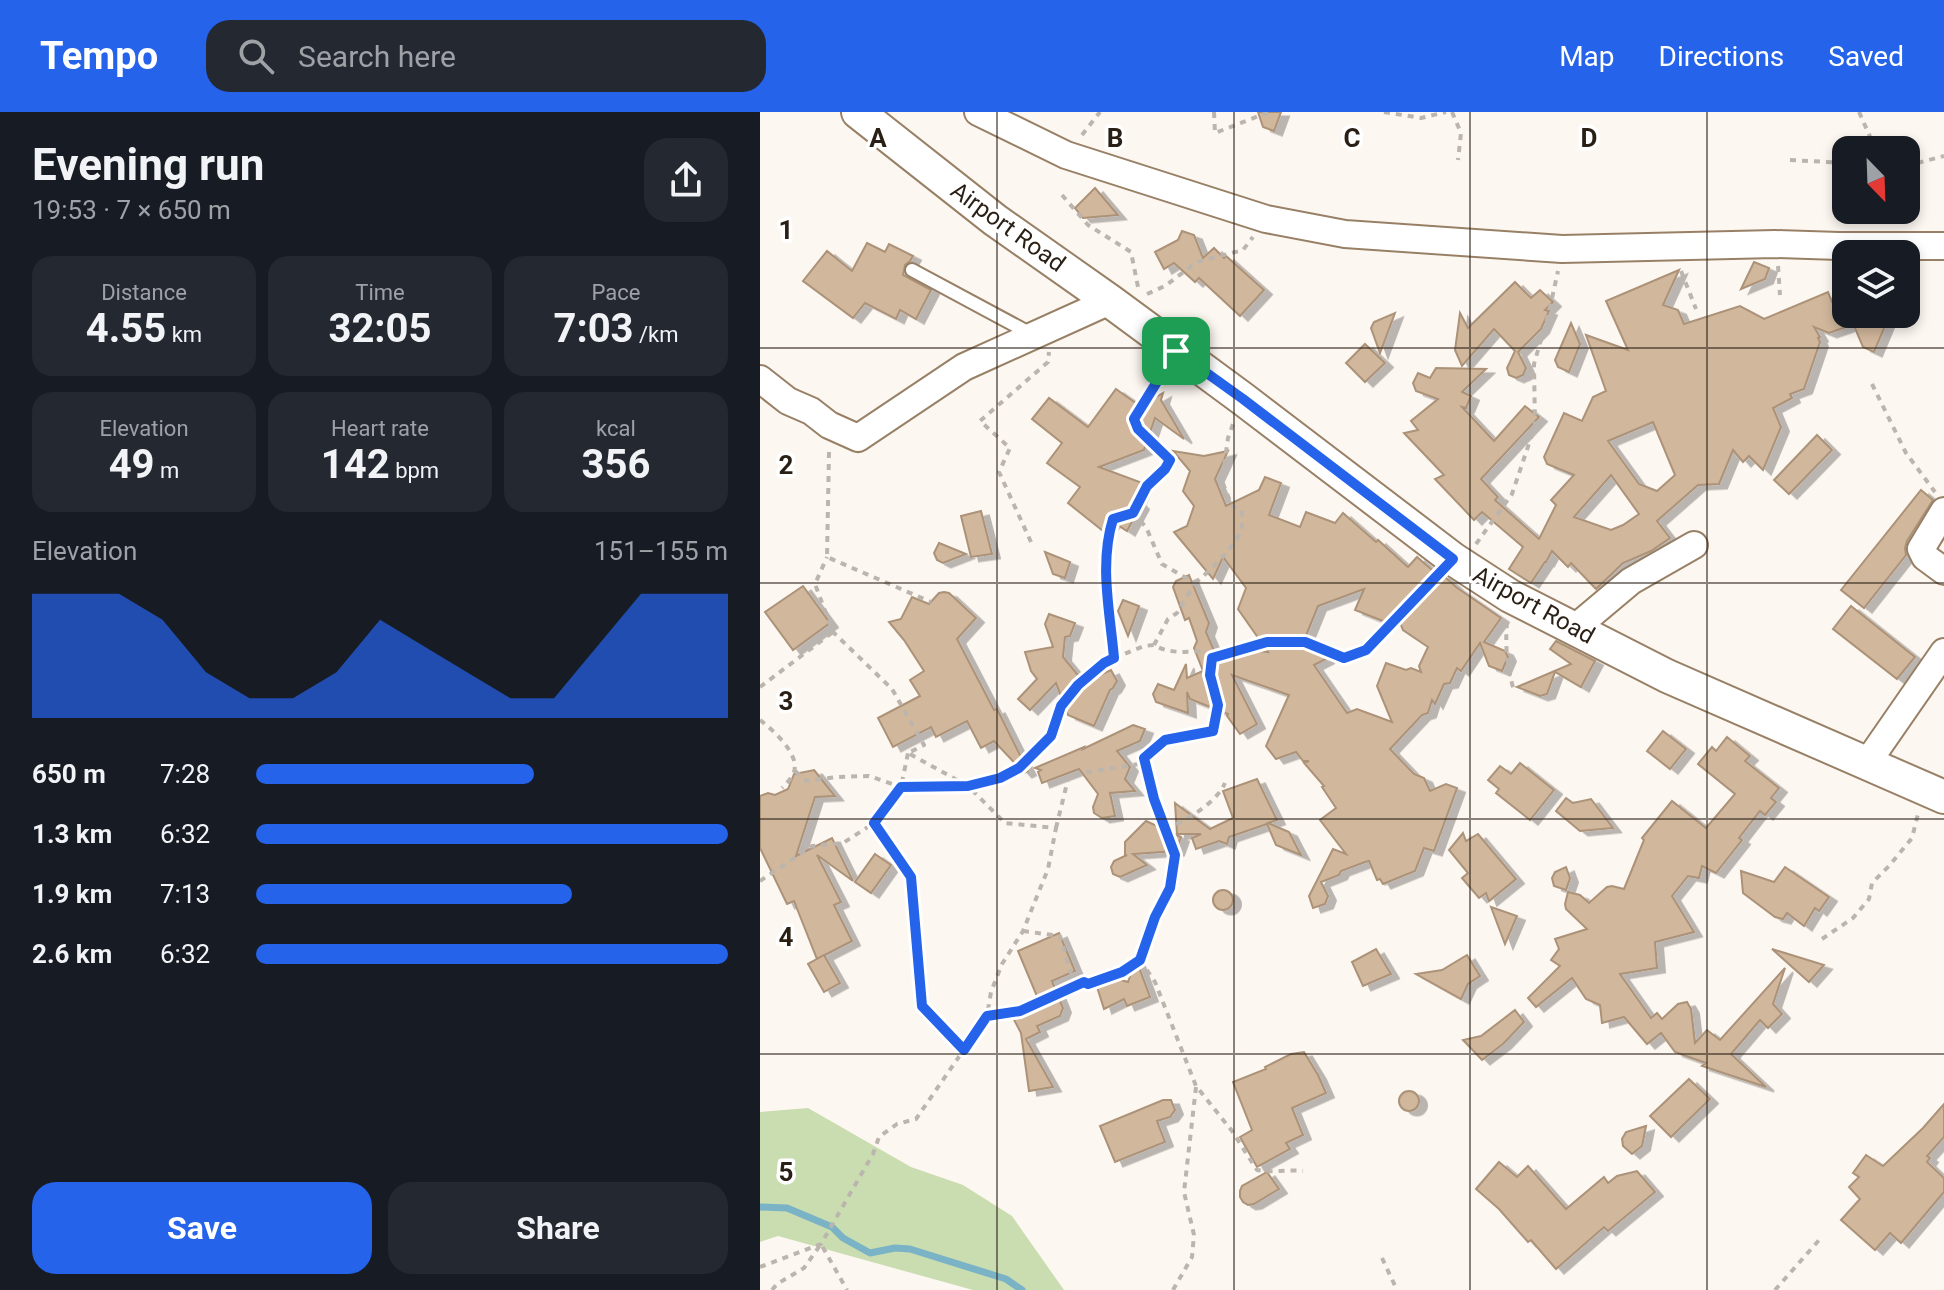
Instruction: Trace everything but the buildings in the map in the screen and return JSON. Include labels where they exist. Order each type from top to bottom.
[{"type":"street","name":"Airport Road","points":[[858,112],[995,220],[1243,399],[1456,561],[1510,596],[1667,676],[1934,793]]},
{"type":"street","points":[[978,112],[1066,155],[1266,219],[1345,234],[1562,249],[1775,244],[1944,246]]},
{"type":"street","points":[[760,379],[788,401],[858,438],[964,367],[1110,301]]},
{"type":"street","points":[[1939,501],[1921,549],[1925,557],[1944,571]]},
{"type":"street","points":[[1575,628],[1631,581],[1694,545]]},
{"type":"street","points":[[1867,763],[1944,652]]},
{"type":"lane","points":[[912,270],[1042,330]]},
{"type":"path","points":[[1214,112],[1215,133],[1269,112]]},
{"type":"path","points":[[1384,112],[1421,118],[1449,112],[1461,133],[1458,160]]},
{"type":"path","points":[[1859,112],[1870,136]]},
{"type":"path","points":[[1920,162],[1944,156]]},
{"type":"path","points":[[1790,160],[1832,162]]},
{"type":"path","points":[[1062,195],[1088,225],[1131,252],[1140,298],[1165,286],[1197,262],[1243,250],[1266,219]]},
{"type":"path","points":[[1671,246],[1696,309]]},
{"type":"path","points":[[1212,658],[1267,642],[1305,642],[1344,658],[1354,656],[1366,650],[1490,527],[1512,494],[1535,426],[1534,364],[1562,249]]},
{"type":"path","points":[[1031,542],[999,472],[1010,448],[980,421],[1048,362],[1042,330]]},
{"type":"path","points":[[1114,658],[1105,573],[1108,534],[1113,519],[1133,513],[1147,486],[1170,460],[1138,429],[1134,419],[1176,351]]},
{"type":"path","points":[[1872,384],[1906,453],[1939,501]]},
{"type":"path","points":[[1154,645],[1168,619],[1177,613],[1195,583],[1209,573],[1242,529],[1242,511],[1232,506],[1222,481],[1228,438],[1243,399]]},
{"type":"path","points":[[829,425],[827,557],[815,584],[833,632],[892,689],[924,745],[908,753]]},
{"type":"path","points":[[1133,513],[1146,527],[1162,564],[1195,583]]},
{"type":"path","points":[[827,557],[931,602]]},
{"type":"path","points":[[1510,596],[1505,641],[1507,666],[1514,691]]},
{"type":"path","points":[[760,687],[833,632]]},
{"type":"path","points":[[795,771],[807,781],[869,776],[901,787],[968,786],[1000,778],[1019,768],[1051,736],[1061,706],[1078,685],[1104,663],[1144,646],[1154,645],[1177,652],[1205,651],[1212,658]]},
{"type":"path","points":[[772,1290],[804,1268],[827,1237],[873,1154],[879,1137],[897,1124],[916,1119],[987,1016],[991,992],[1002,964],[1023,931],[1048,869],[1069,775],[1139,764],[1165,740],[1213,731],[1218,705],[1210,675],[1212,658]]},
{"type":"path","points":[[760,720],[787,745],[794,760],[795,771],[782,788]]},
{"type":"path","points":[[908,753],[968,786],[1005,823],[1056,828]]},
{"type":"path","points":[[760,881],[812,846],[843,843],[874,823],[901,787],[908,753]]},
{"type":"path","points":[[987,1016],[1020,1011],[1084,982],[1088,984],[1122,972],[1140,960],[1155,917],[1170,888],[1175,855],[1154,799],[1144,758]]},
{"type":"path","points":[[1166,830],[1190,817],[1220,793],[1225,783]]},
{"type":"path","points":[[1822,939],[1853,918],[1869,899],[1872,883],[1912,838],[1934,793]]},
{"type":"path","points":[[874,823],[911,877],[922,1006],[964,1050]]},
{"type":"path","points":[[1023,931],[1060,936],[1075,987]]},
{"type":"path","points":[[1140,960],[1155,982],[1196,1086],[1232,1131],[1257,1170],[1270,1173],[1287,1169],[1303,1171]]},
{"type":"path","points":[[1173,1290],[1192,1257],[1194,1235],[1184,1192],[1196,1086]]},
{"type":"path","points":[[1775,1290],[1820,1239]]},
{"type":"path","points":[[760,1267],[821,1244]]},
{"type":"path","points":[[821,1244],[847,1290]]},
{"type":"path","points":[[1382,1258],[1397,1290]]},
{"type":"green space","points":[[808,1108],[911,1167],[963,1185],[1012,1216],[1064,1290],[973,1290],[778,1236],[760,1242],[760,1112]]},
{"type":"waterway","points":[[760,1207],[787,1208],[832,1227],[843,1238],[870,1253],[895,1248],[910,1249],[1006,1279],[1022,1290]]},
{"type":"route","points":[[1176,351],[1453,559],[1366,650],[1354,656],[1344,658],[1305,642],[1267,642],[1212,658],[1210,675],[1218,705],[1213,731],[1165,740],[1144,758],[1154,799],[1175,855],[1170,888],[1155,917],[1140,960],[1122,972],[1088,984],[1084,982],[1020,1011],[987,1016],[964,1050],[922,1006],[911,877],[874,823],[901,787],[968,786],[1000,778],[1019,768],[1051,736],[1061,706],[1078,685],[1114,658],[1105,573],[1108,534],[1113,519],[1133,513],[1147,486],[1170,460],[1138,429],[1134,419],[1176,351]]}]
